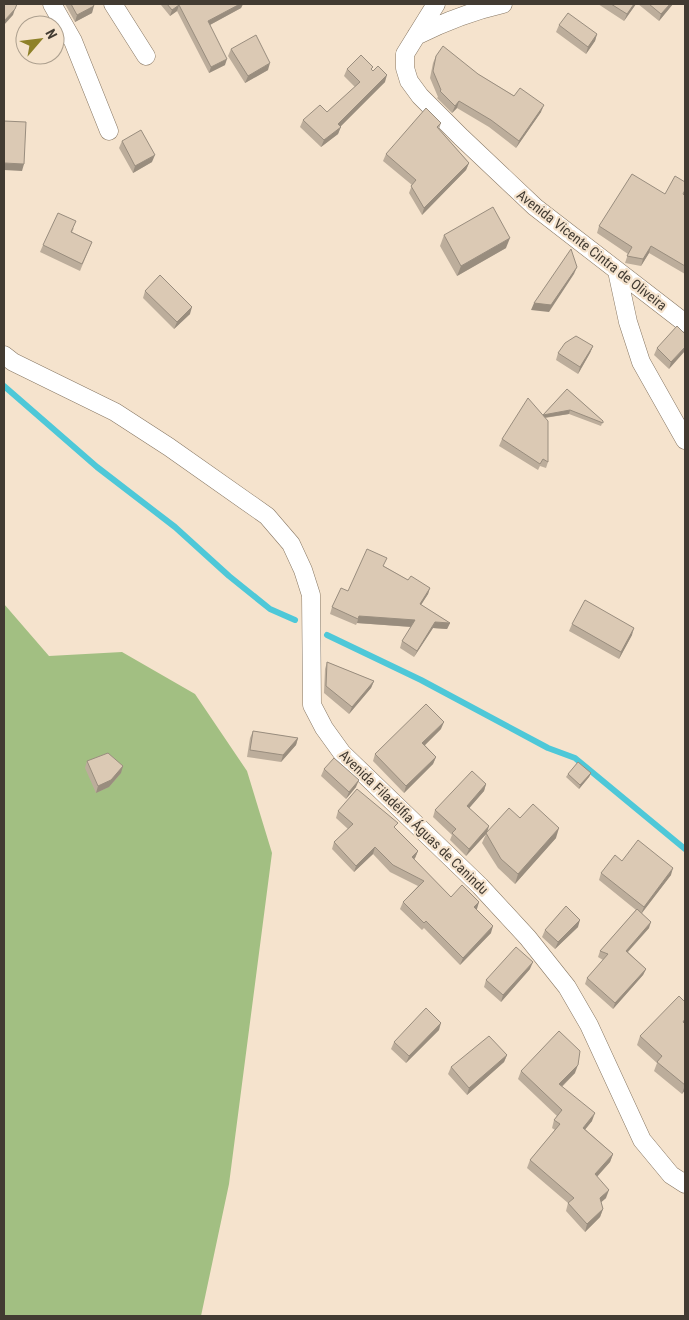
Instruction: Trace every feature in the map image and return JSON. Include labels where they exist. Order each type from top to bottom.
[{"type":"street","points":[[52,4],[73,42],[109,131]]},
{"type":"street","points":[[113,4],[146,56]]},
{"type":"street","name":"Avenida Vicente Cintra de Oliveira","points":[[436,4],[405,54],[405,68],[409,82],[460,138],[535,208],[685,324]]},
{"type":"street","points":[[415,36],[442,23],[482,8],[503,4]]},
{"type":"street","points":[[617,271],[628,322],[641,362],[685,440]]},
{"type":"street","name":"Avenida Filadélfia Águas de Canindu","points":[[4,355],[13,362],[115,412],[170,447],[267,516],[291,544],[304,570],[311,595],[312,705],[324,728],[342,753],[480,886],[528,938],[567,987],[589,1025],[642,1140],[671,1175],[685,1184]]},
{"type":"green space","points":[[4,604],[49,656],[122,652],[195,694],[247,771],[272,853],[229,1184],[201,1316],[4,1316]]},
{"type":"building","points":[[4,4],[17,4],[4,21]]},
{"type":"building","points":[[71,4],[93,4],[94,6],[77,15]]},
{"type":"building","points":[[167,4],[240,4],[208,21],[227,59],[211,67],[179,5],[172,10]]},
{"type":"building","points":[[611,4],[634,4],[627,14]]},
{"type":"building","points":[[649,4],[670,4],[661,14]]},
{"type":"building","points":[[568,13],[597,34],[588,47],[559,25]]},
{"type":"building","points":[[256,35],[270,63],[248,76],[231,49]]},
{"type":"building","points":[[443,46],[478,74],[514,96],[520,88],[544,105],[519,141],[491,120],[459,101],[455,106],[440,91],[433,71],[436,56]]},
{"type":"building","points":[[361,55],[373,67],[371,69],[373,71],[378,66],[387,75],[338,124],[341,127],[324,140],[303,120],[320,105],[327,112],[360,82],[347,69]]},
{"type":"building","points":[[426,108],[441,123],[437,127],[469,163],[424,208],[411,186],[416,180],[386,154]]},
{"type":"building","points":[[4,121],[26,122],[24,164],[4,163]]},
{"type":"building","points":[[141,130],[155,155],[135,166],[122,141]]},
{"type":"building","points":[[632,174],[665,194],[675,176],[685,182],[683,194],[685,196],[685,266],[651,246],[643,259],[627,256],[632,247],[599,226]]},
{"type":"building","points":[[493,207],[510,238],[461,266],[444,235]]},
{"type":"building","points":[[58,213],[76,221],[71,232],[92,242],[82,264],[43,245]]},
{"type":"building","points":[[571,249],[577,267],[551,305],[534,303]]},
{"type":"building","points":[[160,275],[192,307],[177,322],[145,291]]},
{"type":"building","points":[[677,326],[685,334],[685,347],[671,362],[657,348]]},
{"type":"building","points":[[576,336],[593,346],[580,367],[558,353],[565,343]]},
{"type":"building","points":[[567,389],[603,423],[570,410],[543,415]]},
{"type":"building","points":[[528,398],[548,421],[548,462],[543,459],[540,464],[502,439]]},
{"type":"building","points":[[367,549],[387,558],[383,566],[408,580],[411,576],[430,588],[420,604],[450,623],[435,622],[417,651],[402,641],[415,620],[359,616],[358,619],[332,607],[341,588],[348,591]]},
{"type":"building","points":[[585,600],[634,628],[621,652],[572,624]]},
{"type":"building","points":[[327,662],[374,681],[352,707],[326,686]]},
{"type":"building","points":[[426,704],[444,722],[422,743],[436,757],[406,786],[375,754]]},
{"type":"building","points":[[253,731],[298,738],[283,755],[250,750]]},
{"type":"building","points":[[108,753],[123,766],[111,780],[98,786],[87,761]]},
{"type":"building","points":[[334,758],[359,780],[349,792],[324,769]]},
{"type":"building","points":[[578,762],[591,773],[580,785],[568,774]]},
{"type":"building","points":[[472,771],[486,784],[467,806],[489,826],[469,849],[452,833],[456,829],[435,810]]},
{"type":"building","points":[[357,789],[398,823],[394,827],[418,851],[412,857],[451,897],[462,885],[479,902],[474,907],[493,926],[463,958],[426,921],[424,923],[403,902],[424,881],[393,865],[375,847],[356,866],[334,842],[353,824],[338,811]]},
{"type":"building","points":[[533,804],[559,828],[518,874],[501,859],[486,833],[509,808],[520,818]]},
{"type":"building","points":[[638,840],[673,868],[644,907],[601,873],[615,855],[622,861]]},
{"type":"building","points":[[566,906],[580,920],[558,942],[545,930]]},
{"type":"building","points":[[637,909],[651,922],[626,951],[646,969],[615,1003],[587,978],[608,954],[600,951]]},
{"type":"building","points":[[516,947],[533,962],[503,995],[486,980]]},
{"type":"building","points":[[679,996],[685,1002],[685,1019],[683,1022],[685,1024],[685,1085],[657,1062],[662,1056],[640,1036]]},
{"type":"building","points":[[426,1008],[441,1023],[409,1056],[394,1042]]},
{"type":"building","points":[[559,1031],[580,1051],[578,1065],[559,1084],[595,1113],[583,1128],[613,1154],[595,1174],[609,1190],[600,1198],[603,1209],[587,1224],[568,1203],[574,1198],[530,1160],[560,1124],[554,1120],[562,1110],[521,1071]]},
{"type":"building","points":[[489,1036],[507,1055],[469,1088],[451,1067]]},
{"type":"waterway","points":[[4,386],[97,467],[175,527],[229,576],[270,609],[295,620]]},
{"type":"waterway","points":[[327,635],[421,680],[548,748],[575,758],[685,849]]}]
